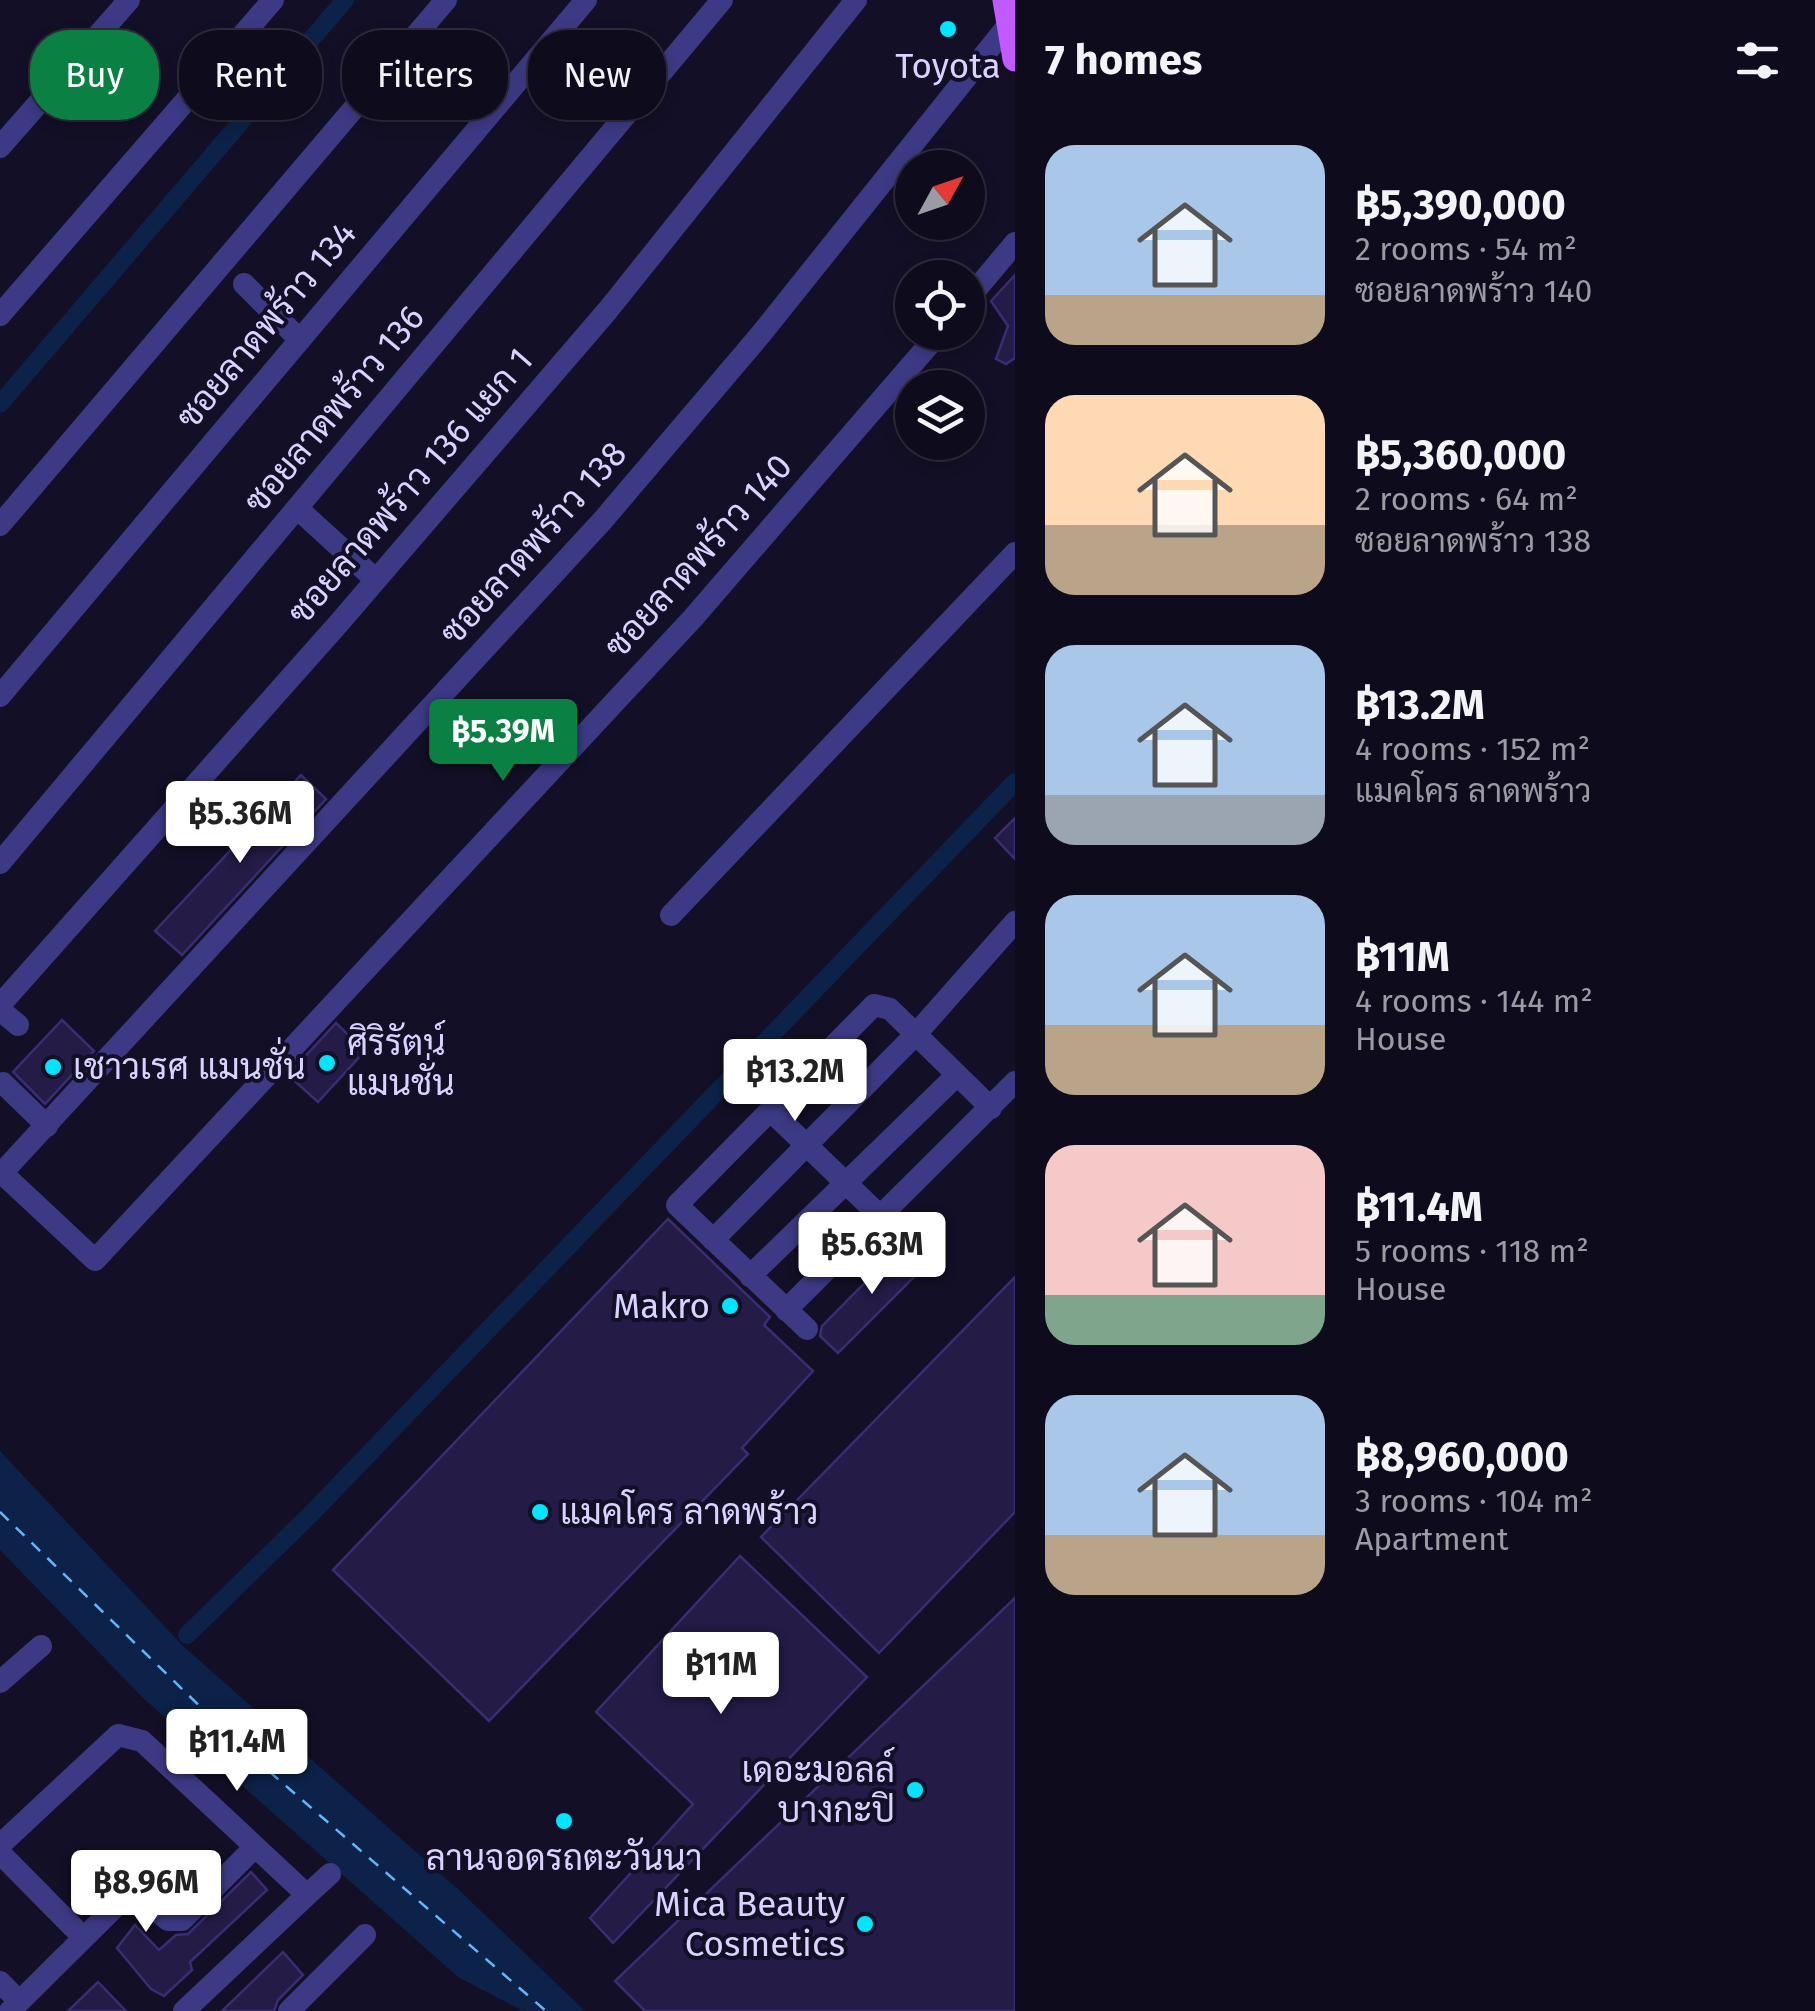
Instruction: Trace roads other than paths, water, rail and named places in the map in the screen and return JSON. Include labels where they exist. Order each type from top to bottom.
[{"type":"main road","points":[[1007,12],[1015,58]]},
{"type":"street","points":[[0,147],[129,0]]},
{"type":"street","points":[[0,316],[273,0]]},
{"type":"street","points":[[0,525],[446,0]]},
{"type":"street","name":"ซอยลาดพร้าว 134","points":[[0,696],[586,0]]},
{"type":"street","name":"ซอยลาดพร้าว 136","points":[[0,863],[722,0]]},
{"type":"street","name":"ซอยลาดพร้าว 136 แยก 1","points":[[6,1013],[608,310],[856,0]]},
{"type":"street","name":"ซอยลาดพร้าว 138","points":[[1,1174],[603,520],[761,334],[1007,12]]},
{"type":"street","points":[[985,279],[1015,243]]},
{"type":"street","points":[[244,284],[300,340]]},
{"type":"street","name":"ซอยลาดพร้าว 140","points":[[1,1174],[94,1260],[693,618],[924,350]]},
{"type":"street","points":[[297,508],[376,580]]},
{"type":"street","points":[[671,915],[1015,554]]},
{"type":"street","points":[[713,1240],[916,1034],[1015,922]]},
{"type":"street","points":[[807,1329],[677,1204],[874,1005],[890,1009],[991,1108]]},
{"type":"street","points":[[750,1276],[958,1075]]},
{"type":"street","points":[[786,1310],[1015,1082]]},
{"type":"street","points":[[3,1084],[47,1126]]},
{"type":"street","points":[[771,1111],[880,1216]]},
{"type":"street","points":[[0,1682],[41,1646]]},
{"type":"street","points":[[0,1845],[118,1735],[131,1735],[306,1895]]},
{"type":"street","points":[[7,1995],[123,1899],[137,1895],[168,1920],[182,1920],[255,1847]]},
{"type":"street","points":[[0,1852],[74,1928]]},
{"type":"street","points":[[184,2011],[330,1874]]},
{"type":"street","points":[[289,2011],[364,1935]]},
{"type":"water","points":[[0,1451],[184,1647],[459,1890],[585,2011],[523,2011],[458,1977],[142,1697],[0,1550]]},
{"type":"waterway","points":[[0,404],[345,0]]},
{"type":"waterway","points":[[187,1635],[311,1514],[1015,782]]},
{"type":"place","name":"Toyota","points":[[948,29]]},
{"type":"place","name":"ศิริรัตน์ แมนชั่น","points":[[327,1063]]},
{"type":"place","name":"เชาวเรศ แมนชั่น","points":[[53,1067]]},
{"type":"place","name":"Makro","points":[[730,1306]]},
{"type":"place","name":"แมคโคร ลาดพร้าว","points":[[540,1512]]},
{"type":"place","name":"เดอะมอลล์ บางกะปิ","points":[[915,1790]]},
{"type":"place","name":"ลานจอดรถตะวันนา","points":[[564,1821]]},
{"type":"place","name":"Mica Beauty Cosmetics","points":[[865,1924]]}]
